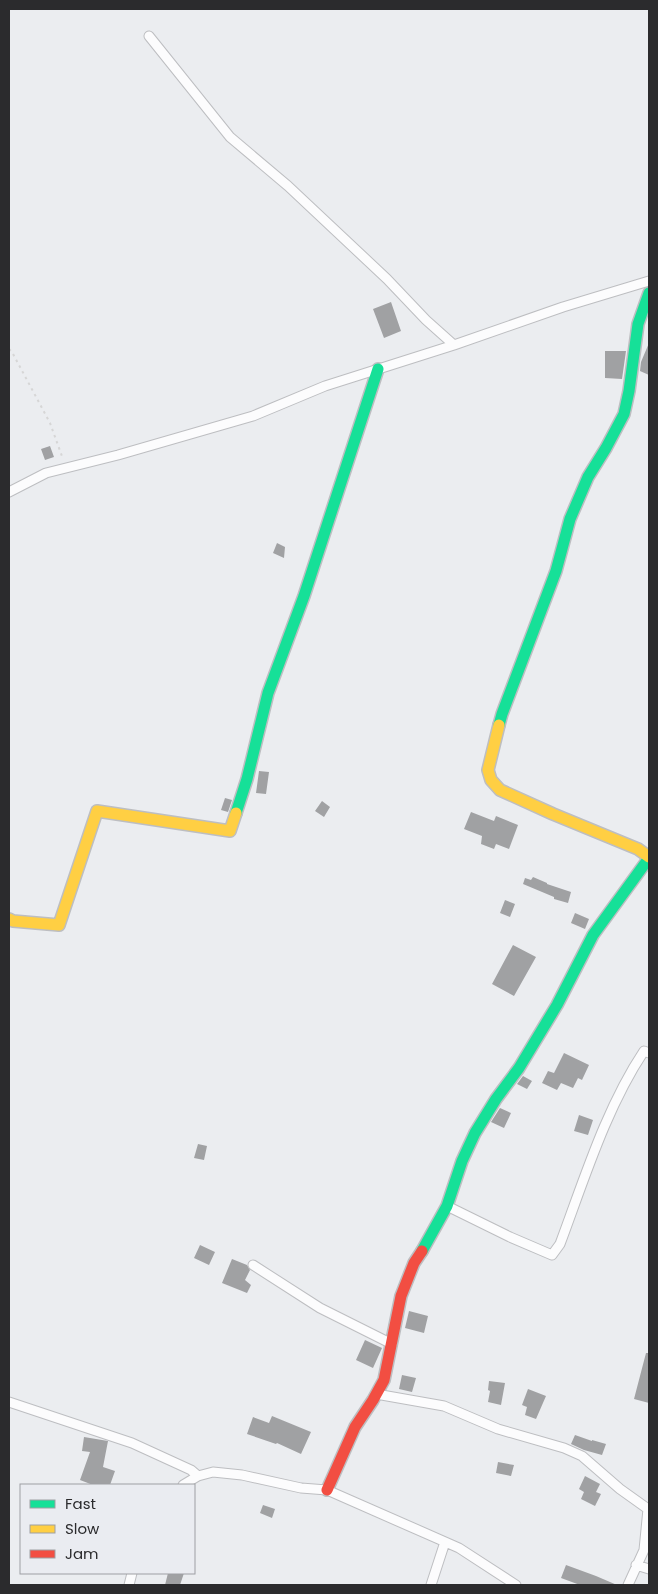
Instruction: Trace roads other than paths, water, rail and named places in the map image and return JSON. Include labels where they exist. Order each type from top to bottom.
[{"type":"street","points":[[149,36],[230,137],[288,186],[454,345]]},
{"type":"street","points":[[9,492],[46,473],[118,455],[253,416],[325,386],[649,281]]},
{"type":"street","points":[[327,1490],[356,1427],[384,1380],[401,1296],[414,1264],[447,1206],[462,1161],[475,1133],[496,1099],[519,1068],[557,1005],[593,935],[649,858],[638,849],[500,790],[491,780],[488,770],[502,714],[556,571],[570,519],[588,477],[624,414],[629,392],[638,324],[649,293]]},
{"type":"street","points":[[9,919],[13,921],[59,925],[97,811],[230,831],[248,779],[268,693],[304,596],[378,369]]},
{"type":"street","points":[[447,1206],[552,1255],[560,1244],[598,1143],[630,1072],[644,1051],[649,1053]]},
{"type":"street","points":[[254,1265],[320,1308],[392,1344]]},
{"type":"street","points":[[376,1394],[444,1406],[498,1429],[564,1448],[582,1456],[620,1489],[648,1509],[644,1550],[628,1585]]},
{"type":"street","points":[[9,1402],[132,1443],[191,1470],[198,1476]]},
{"type":"street","points":[[185,1484],[198,1476],[213,1472],[242,1475],[301,1488],[327,1490],[460,1548],[516,1585]]},
{"type":"street","points":[[432,1585],[445,1542]]},
{"type":"street","points":[[636,1566],[649,1569]]}]
